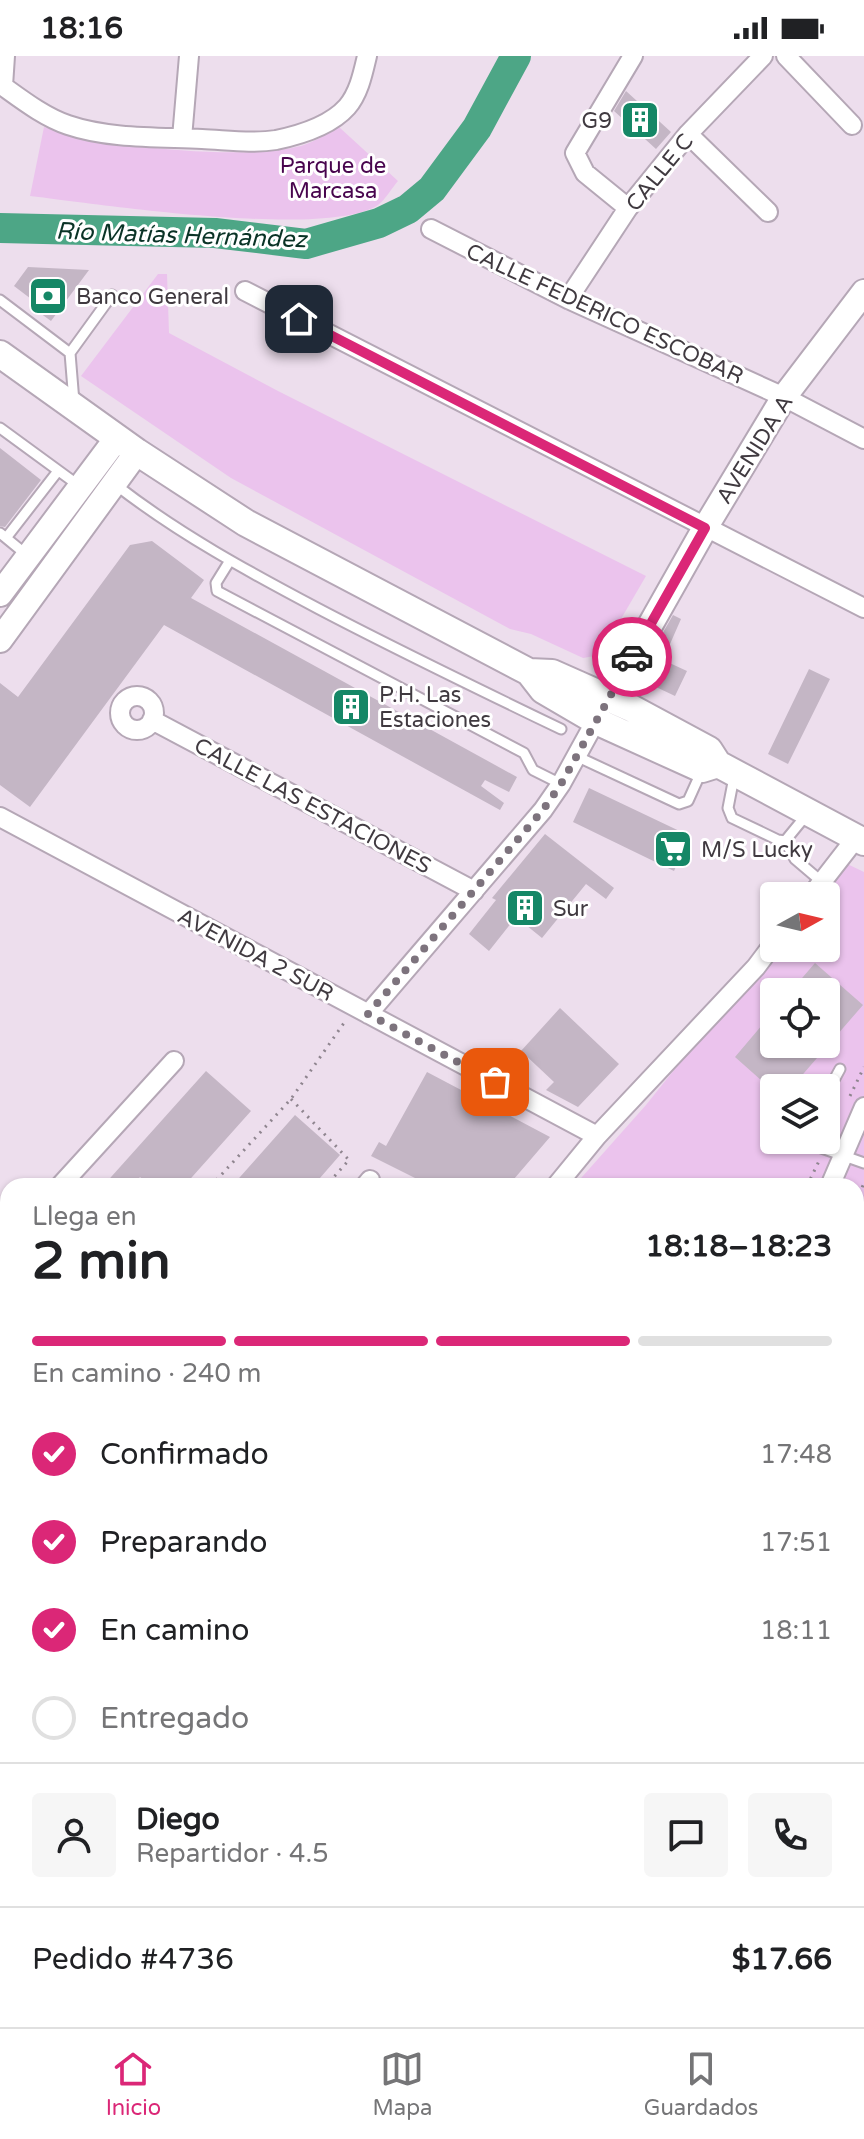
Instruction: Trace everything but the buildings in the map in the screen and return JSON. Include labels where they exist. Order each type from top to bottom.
[{"type":"main road","points":[[2,360],[246,523],[529,672],[543,690],[602,709],[860,840]]},
{"type":"street","points":[[5,56],[2,85],[67,125],[98,132],[272,141],[300,135],[325,123],[348,106],[362,80],[367,56]]},
{"type":"street","points":[[182,138],[189,56]]},
{"type":"street","points":[[628,208],[585,173],[575,153],[633,56]]},
{"type":"street","name":"CALLE C","points":[[568,299],[628,208],[688,134],[763,56]]},
{"type":"street","points":[[786,56],[852,125]]},
{"type":"street","points":[[688,134],[768,212]]},
{"type":"street","name":"CALLE FEDERICO ESCOBAR","points":[[431,229],[568,299],[784,397],[864,439]]},
{"type":"street","points":[[245,291],[864,608]]},
{"type":"street","name":"AVENIDA A","points":[[602,709],[784,397],[864,292]]},
{"type":"street","points":[[0,640],[114,484],[127,445]]},
{"type":"street","points":[[0,594],[80,487],[127,445]]},
{"type":"street","points":[[360,1009],[474,891],[561,784],[602,709]]},
{"type":"street","name":"CALLE LAS ESTACIONES","points":[[152,720],[474,891]]},
{"type":"street","name":"AVENIDA 2 SUR","points":[[0,817],[597,1136]]},
{"type":"street","points":[[822,882],[860,840]]},
{"type":"street","points":[[563,1178],[597,1136],[760,962]]},
{"type":"street","points":[[67,1178],[174,1061]]},
{"type":"street","points":[[834,1178],[864,1107]]},
{"type":"lane","points":[[75,408],[70,353],[112,295]]},
{"type":"lane","points":[[0,300],[70,353]]},
{"type":"lane","points":[[0,428],[80,487]]},
{"type":"lane","points":[[28,556],[3,536],[58,471]]},
{"type":"lane","points":[[114,484],[229,562],[418,661],[561,729]]},
{"type":"lane","points":[[229,562],[216,583],[217,591],[524,753],[533,770],[561,784]]},
{"type":"lane","points":[[576,756],[679,804],[688,801],[718,769]]},
{"type":"lane","points":[[718,769],[728,814],[785,841]]},
{"type":"lane","points":[[785,841],[809,812]]},
{"type":"lane","points":[[785,841],[811,882]]},
{"type":"lane","points":[[837,1074],[840,1069]]},
{"type":"lane","points":[[836,1154],[864,1163]]},
{"type":"path","points":[[218,1178],[291,1099],[349,1016],[360,1009]]},
{"type":"path","points":[[291,1099],[349,1160],[333,1178]]},
{"type":"green space","name":"Parque de Marcasa","points":[[44,127],[136,146],[244,152],[301,146],[339,127],[398,181],[378,205],[351,215],[311,219],[210,216],[30,196]]},
{"type":"green space","points":[[158,274],[167,274],[169,333],[646,576],[600,655],[583,658],[531,634],[510,629],[231,478],[81,376]]},
{"type":"green space","points":[[841,861],[864,872],[864,1178],[581,1178],[646,1105],[760,962],[840,962],[840,882],[824,882]]},
{"type":"waterway","name":"Río Matías Hernández","points":[[0,228],[215,233],[306,244],[379,223],[408,209],[432,189],[477,128],[516,56]]},
{"type":"way so far","points":[[495,1082],[368,1014],[543,810],[561,784],[632,657]]},
{"type":"place","name":"G9","points":[[640,120]]},
{"type":"place","name":"Banco General","points":[[48,296]]},
{"type":"place","name":"P.H. Las Estaciones","points":[[351,707]]},
{"type":"place","name":"M/S Lucky","points":[[673,849]]},
{"type":"place","name":"Sur","points":[[525,908]]},
{"type":"route","points":[[299,319],[705,528],[632,657]]}]
